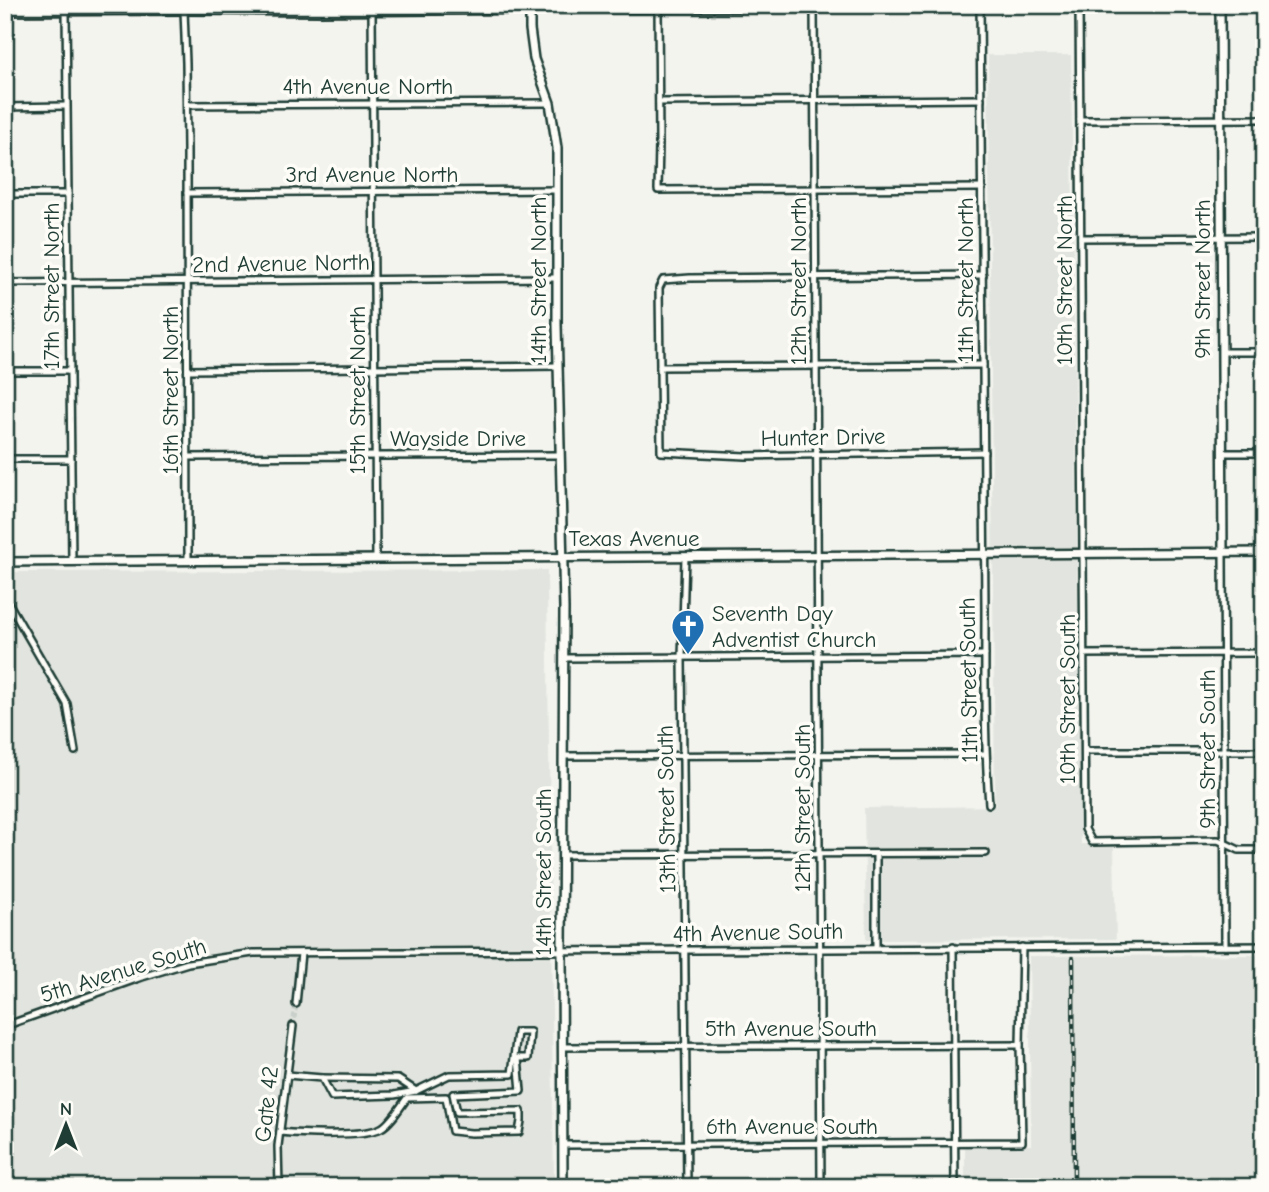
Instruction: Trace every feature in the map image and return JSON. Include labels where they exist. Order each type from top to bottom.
[{"type":"street","points":[[5,11],[372,11],[530,7],[960,5]]},
{"type":"street","name":"11th Street North","points":[[980,5],[985,555]]},
{"type":"street","points":[[1041,5],[1158,5]]},
{"type":"street","name":"9th Street North","points":[[1220,5],[1223,553]]},
{"type":"street","points":[[658,6],[658,190],[982,188]]},
{"type":"street","name":"12th Street North","points":[[814,6],[818,556]]},
{"type":"street","name":"10th Street North","points":[[1079,6],[1083,554]]},
{"type":"street","name":"14th Street North","points":[[530,7],[534,58],[550,103],[556,148],[562,558]]},
{"type":"street","name":"16th Street North","points":[[184,10],[187,105],[188,561]]},
{"type":"street","name":"17th Street North","points":[[66,11],[72,561]]},
{"type":"street","name":"15th Street North","points":[[372,11],[376,559]]},
{"type":"street","points":[[659,102],[981,99]]},
{"type":"street","name":"4th Avenue North","points":[[187,105],[550,103]]},
{"type":"street","points":[[5,107],[66,106]]},
{"type":"street","points":[[1080,120],[1264,119]]},
{"type":"street","name":"3rd Avenue North","points":[[187,193],[556,190]]},
{"type":"street","points":[[5,194],[68,194]]},
{"type":"street","points":[[1081,238],[1264,237]]},
{"type":"street","points":[[983,275],[690,278],[665,280],[659,288],[660,367],[983,365]]},
{"type":"street","name":"2nd Avenue North","points":[[5,283],[557,278]]},
{"type":"street","points":[[1222,352],[1264,352]]},
{"type":"street","points":[[188,370],[558,366]]},
{"type":"street","name":"Hunter Drive","points":[[660,367],[661,452],[746,456],[984,452]]},
{"type":"street","points":[[5,371],[69,371]]},
{"type":"street","points":[[1223,453],[1264,453]]},
{"type":"street","name":"Wayside Drive","points":[[188,457],[560,455]]},
{"type":"street","points":[[5,459],[71,459]]},
{"type":"street","name":"Texas Avenue","points":[[5,562],[1264,552]]},
{"type":"street","name":"9th Street South","points":[[1223,553],[1225,946]]},
{"type":"street","name":"10th Street South","points":[[1083,554],[1085,829],[1092,842],[1218,840],[1225,843]]},
{"type":"street","name":"11th Street South","points":[[985,555],[985,754],[989,804]]},
{"type":"street","name":"12th Street South","points":[[818,556],[821,1187]]},
{"type":"street","name":"13th Street South","points":[[685,557],[682,657],[687,1187]]},
{"type":"street","name":"14th Street South","points":[[562,558],[563,1187]]},
{"type":"street","points":[[5,597],[67,704],[75,751]]},
{"type":"street","points":[[1084,654],[1264,653]]},
{"type":"street","points":[[564,658],[985,655]]},
{"type":"street","points":[[1085,751],[1264,751]]},
{"type":"street","points":[[563,757],[985,754]]},
{"type":"street","points":[[1225,843],[1239,850],[1264,850]]},
{"type":"street","points":[[562,855],[986,853]]},
{"type":"street","points":[[876,855],[876,948]]},
{"type":"street","name":"4th Avenue South","points":[[253,953],[1264,946]]},
{"type":"street","points":[[953,947],[955,1187]]},
{"type":"street","points":[[1020,1045],[1022,947]]},
{"type":"street","name":"5th Avenue South","points":[[5,1026],[188,963],[253,953]]},
{"type":"street","points":[[296,1004],[302,953]]},
{"type":"street","name":"Gate 42","points":[[279,1187],[278,1146],[293,1026]]},
{"type":"street","points":[[280,1132],[358,1133],[382,1128],[407,1098],[428,1096],[446,1097],[452,1131],[519,1132],[521,1111],[457,1112],[453,1094],[521,1091],[518,1058],[528,1058],[530,1032],[517,1032],[512,1074],[449,1075],[416,1091],[394,1095],[332,1097],[322,1079]]},
{"type":"street","name":"5th Avenue South","points":[[562,1046],[1020,1045]]},
{"type":"street","name":"6th Avenue South","points":[[563,1145],[1022,1142],[1020,1045]]},
{"type":"street","points":[[287,1074],[322,1079],[398,1079],[416,1091]]},
{"type":"shaded area","points":[[988,55],[1071,55],[1081,844],[1114,844],[1116,939],[866,940],[864,808],[995,806]]},
{"type":"shaded area","points":[[547,570],[554,1187],[5,1187],[5,572]]},
{"type":"shaded area","points":[[1264,955],[1264,1187],[965,1187],[965,1145],[1031,1145],[1029,956]]},
{"type":"tunnel","points":[[293,1026],[296,1004]]},
{"type":"railway","points":[[1073,958],[1074,1187]]},
{"type":"place","name":"Seventh Day Adventist Church","points":[[688,656]]}]
